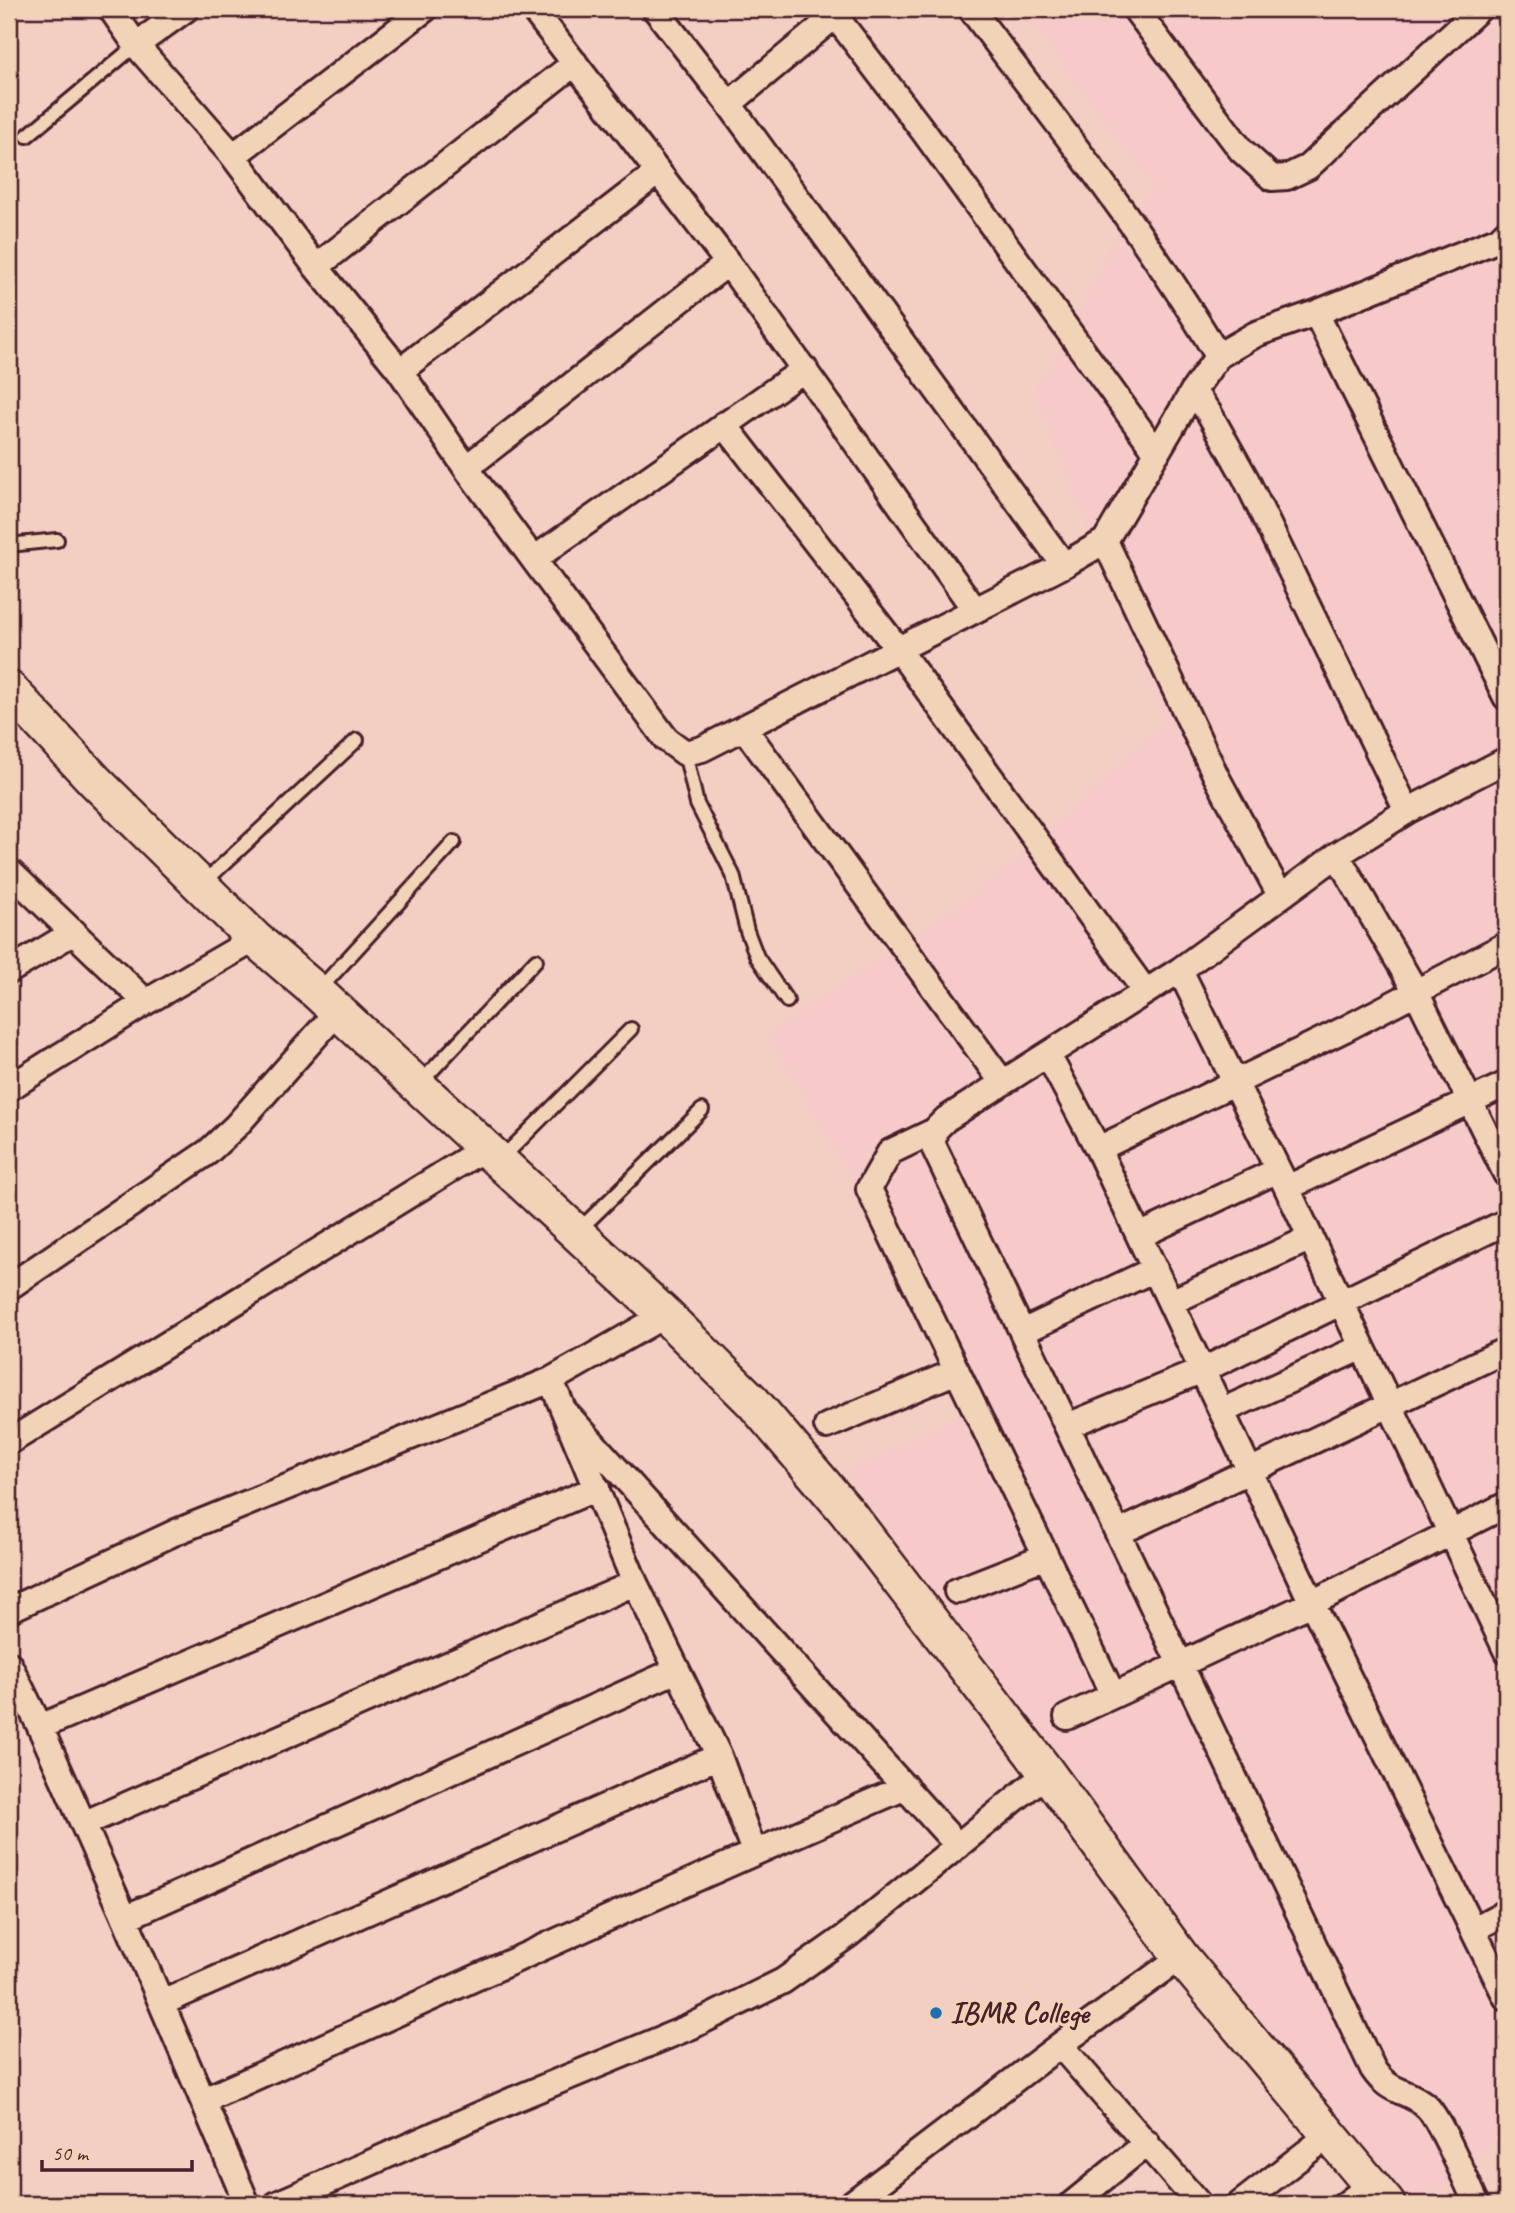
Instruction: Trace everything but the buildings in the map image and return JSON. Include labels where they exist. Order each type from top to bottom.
[{"type":"street","points":[[111,9],[136,44],[233,156],[316,267],[400,370],[466,468],[666,739],[685,753],[702,749],[744,728],[1064,565],[1105,541],[1193,391],[1218,356],[1256,334],[1504,243]]},
{"type":"street","points":[[136,44],[186,9]]},
{"type":"street","points":[[233,156],[425,9]]},
{"type":"street","points":[[533,9],[728,263],[975,610]]},
{"type":"street","points":[[655,9],[729,104],[1064,565]]},
{"type":"street","points":[[971,9],[1110,195],[1194,315],[1218,356]]},
{"type":"street","points":[[1135,9],[1241,150],[1272,178],[1287,177],[1308,167],[1479,9]]},
{"type":"street","points":[[729,104],[836,11],[1157,453]]},
{"type":"street","points":[[316,267],[575,63]]},
{"type":"street","points":[[400,370],[658,172]]},
{"type":"street","points":[[466,468],[728,263]]},
{"type":"street","points":[[1317,313],[1506,697]]},
{"type":"street","points":[[534,559],[805,369]]},
{"type":"street","points":[[1193,391],[1209,413],[1246,479],[1407,811]]},
{"type":"street","points":[[724,424],[898,649],[1145,991]]},
{"type":"street","points":[[1105,541],[1216,776],[1280,895]]},
{"type":"street","points":[[9,689],[96,781],[255,939],[327,1002],[665,1315],[753,1402],[847,1512],[1047,1773],[1181,1957],[1377,2192]]},
{"type":"street","points":[[744,728],[1003,1083]]},
{"type":"street","points":[[1113,1695],[869,1189],[890,1152],[934,1131],[946,1119],[1180,970],[1337,855],[1407,811],[1506,760]]},
{"type":"street","points":[[1337,855],[1416,992],[1506,1174]]},
{"type":"street","points":[[9,871],[146,1002]]},
{"type":"street","points":[[9,971],[74,932]]},
{"type":"street","points":[[9,1088],[146,1002],[255,939]]},
{"type":"street","points":[[1098,1149],[1345,1029],[1506,945]]},
{"type":"street","points":[[1180,970],[1283,1179],[1506,1650]]},
{"type":"street","points":[[9,1287],[208,1152],[236,1126],[327,1002]]},
{"type":"street","points":[[1048,1055],[1098,1149],[1312,1603],[1506,1997]]},
{"type":"street","points":[[1139,1236],[1472,1101],[1506,1084]]},
{"type":"street","points":[[934,1131],[933,1145],[937,1156],[1373,2069],[1391,2088],[1427,2106],[1477,2204]]},
{"type":"street","points":[[9,1442],[492,1155]]},
{"type":"street","points":[[1067,1426],[1203,1370],[1506,1222]]},
{"type":"street","points":[[1171,1302],[1311,1238]]},
{"type":"street","points":[[1022,1332],[1154,1269]]},
{"type":"street","points":[[9,1610],[176,1532],[551,1380],[665,1315]]},
{"type":"street","points":[[1222,1411],[1363,1347]]},
{"type":"street","points":[[1118,1533],[1506,1350]]},
{"type":"street","points":[[827,1426],[957,1371]]},
{"type":"street","points":[[551,1380],[635,1583],[719,1756],[754,1852]]},
{"type":"street","points":[[565,1412],[958,1846]]},
{"type":"street","points":[[40,1727],[597,1488]]},
{"type":"street","points":[[1067,1717],[1312,1603],[1506,1505]]},
{"type":"street","points":[[957,1591],[1046,1556]]},
{"type":"street","points":[[83,1824],[635,1583]]},
{"type":"street","points":[[9,1664],[125,1918],[247,2204]]},
{"type":"street","points":[[125,1918],[677,1670]]},
{"type":"street","points":[[162,2003],[719,1756]]},
{"type":"street","points":[[277,2204],[515,2099],[690,2027],[783,1981],[848,1935],[1047,1773]]},
{"type":"street","points":[[204,2100],[754,1852],[906,1787]]},
{"type":"street","points":[[1474,1929],[1506,1912]]},
{"type":"street","points":[[851,2204],[1181,1957]]},
{"type":"street","points":[[1060,2045],[1199,2204]]},
{"type":"street","points":[[1240,2204],[1329,2135]]},
{"type":"street","points":[[1072,2204],[1147,2143]]},
{"type":"lane","points":[[27,136],[136,44]]},
{"type":"lane","points":[[9,545],[57,540]]},
{"type":"lane","points":[[201,885],[357,740]]},
{"type":"lane","points":[[685,753],[697,804],[733,875],[747,931],[757,957],[787,1001]]},
{"type":"lane","points":[[327,1002],[454,842]]},
{"type":"lane","points":[[417,1086],[536,960]]},
{"type":"lane","points":[[492,1155],[631,1029]]},
{"type":"lane","points":[[576,1233],[702,1110]]},
{"type":"lane","points":[[1336,2204],[1377,2192]]},
{"type":"shaded area","points":[[1020,9],[1506,9],[1506,2132],[1424,2204],[1408,2204],[1011,1710],[845,1472],[960,1414],[883,1235],[766,1034],[960,903],[1032,845],[1164,721],[1033,391],[1065,343],[1111,244],[1153,187]]},
{"type":"place","name":"IBMR College","points":[[936,2013]]}]
